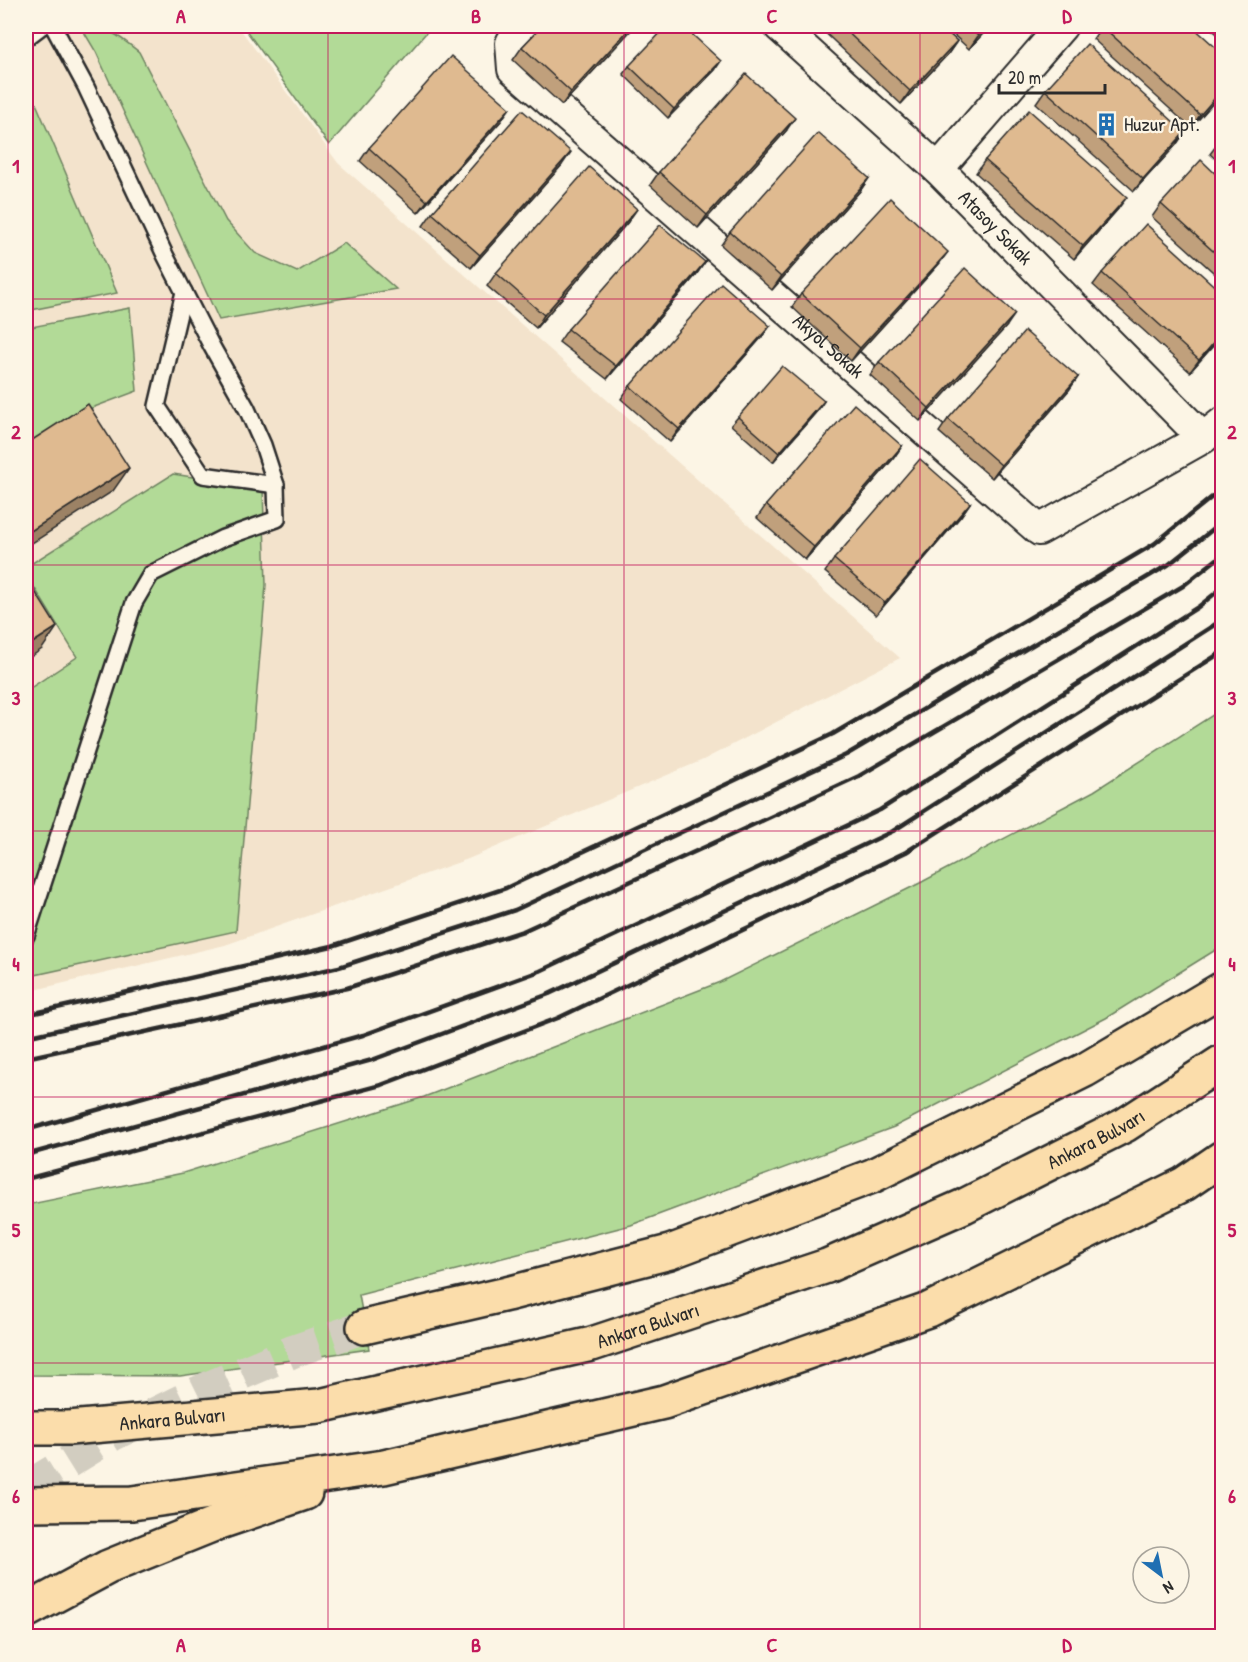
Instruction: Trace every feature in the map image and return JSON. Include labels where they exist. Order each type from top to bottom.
[{"type":"main road","points":[[364,1327],[507,1294],[670,1252],[872,1176],[1085,1070],[1222,989]]},
{"type":"main road","name":"Ankara Bulvarı","points":[[26,1428],[69,1428],[319,1406],[592,1344],[828,1266],[964,1206],[1125,1125],[1222,1062]]},
{"type":"main road","points":[[26,1504],[132,1503],[384,1467],[664,1402],[928,1310],[1184,1184],[1222,1158]]},
{"type":"main road","points":[[26,1611],[128,1558],[217,1523],[384,1467]]},
{"type":"street","name":"Akyol Sokak","points":[[522,26],[511,43],[513,69],[1039,530],[1213,430]]},
{"type":"street","name":"Atasoy Sokak","points":[[778,26],[938,169],[1213,430]]},
{"type":"street","points":[[938,169],[1062,26]]},
{"type":"lane","points":[[26,38],[42,26]]},
{"type":"lane","points":[[26,936],[134,603],[151,574],[223,538],[277,519],[276,485],[263,445],[247,409],[184,292],[86,87],[52,26]]},
{"type":"lane","points":[[184,292],[158,406],[203,475],[276,485]]},
{"type":"shaded area","points":[[26,26],[238,26],[338,163],[900,658],[703,760],[468,859],[225,945],[26,992]]},
{"type":"green space","points":[[243,26],[432,26],[329,145]]},
{"type":"green space","points":[[81,27],[99,28],[113,33],[139,52],[226,221],[255,253],[297,272],[344,243],[396,289],[219,320],[96,52]]},
{"type":"green space","points":[[32,94],[117,293],[26,311],[26,98]]},
{"type":"green space","points":[[130,308],[137,391],[73,415],[26,445],[26,328]]},
{"type":"green space","points":[[173,474],[263,488],[266,585],[236,931],[26,977],[26,691],[77,657],[26,574],[26,567]]},
{"type":"green space","points":[[1222,709],[1222,946],[1106,1018],[894,1127],[631,1225],[359,1295],[369,1349],[180,1376],[26,1375],[26,1205],[183,1173],[424,1097],[720,982],[920,883],[1094,791]]},
{"type":"building","points":[[542,26],[632,26],[571,92],[522,47]]},
{"type":"building","points":[[667,26],[683,26],[721,61],[674,109],[629,66]]},
{"type":"building","points":[[841,26],[940,26],[957,41],[910,91]]},
{"type":"building","points":[[967,26],[987,26],[978,36]]},
{"type":"building","points":[[1102,26],[1192,26],[1222,53],[1222,90],[1200,115]]},
{"type":"building","name":"Huzur Apt.","points":[[1087,44],[1185,132],[1143,179],[1045,90]]},
{"type":"building","points":[[451,56],[510,108],[427,201],[369,148]]},
{"type":"building","points":[[746,74],[795,118],[707,215],[659,172]]},
{"type":"building","points":[[522,110],[571,152],[480,255],[432,213]]},
{"type":"building","points":[[1029,110],[1127,197],[1083,246],[985,160]]},
{"type":"building","points":[[818,133],[869,178],[781,277],[730,232]]},
{"type":"building","points":[[1201,160],[1222,180],[1222,259],[1161,204]]},
{"type":"building","points":[[589,167],[637,209],[544,315],[496,273]]},
{"type":"building","points":[[890,198],[948,252],[860,348],[801,294]]},
{"type":"building","points":[[1146,224],[1222,293],[1222,333],[1199,360],[1102,273]]},
{"type":"building","points":[[660,225],[705,262],[616,366],[568,329]]},
{"type":"building","points":[[965,268],[1015,314],[929,408],[879,362]]},
{"type":"building","points":[[721,283],[770,326],[679,429],[630,386]]},
{"type":"building","points":[[1025,331],[1078,377],[1001,465],[948,419]]},
{"type":"building","points":[[782,366],[824,401],[779,453],[738,417]]},
{"type":"building","points":[[88,404],[129,468],[26,534],[26,444]]},
{"type":"building","points":[[854,404],[902,446],[814,547],[766,505]]},
{"type":"building","points":[[920,459],[970,503],[885,603],[834,559]]},
{"type":"building","points":[[26,577],[57,627],[26,647]]},
{"type":"tunnel","points":[[26,1488],[112,1435],[203,1390],[294,1351],[364,1327]]},
{"type":"railway","points":[[26,1015],[332,946],[506,888],[833,734],[1154,544],[1222,489]]},
{"type":"railway","points":[[26,1037],[339,967],[515,910],[846,755],[1168,565],[1222,522]]},
{"type":"railway","points":[[26,1058],[347,988],[523,931],[859,776],[1183,586],[1222,555]]},
{"type":"railway","points":[[26,1130],[363,1035],[540,971],[880,810],[1198,607],[1222,588]]},
{"type":"railway","points":[[26,1155],[372,1060],[549,994],[893,831],[1222,620]]},
{"type":"railway","points":[[26,1179],[381,1085],[558,1018],[906,852],[1222,652]]},
{"type":"place","name":"Huzur Apt.","points":[[1106,124]]}]
